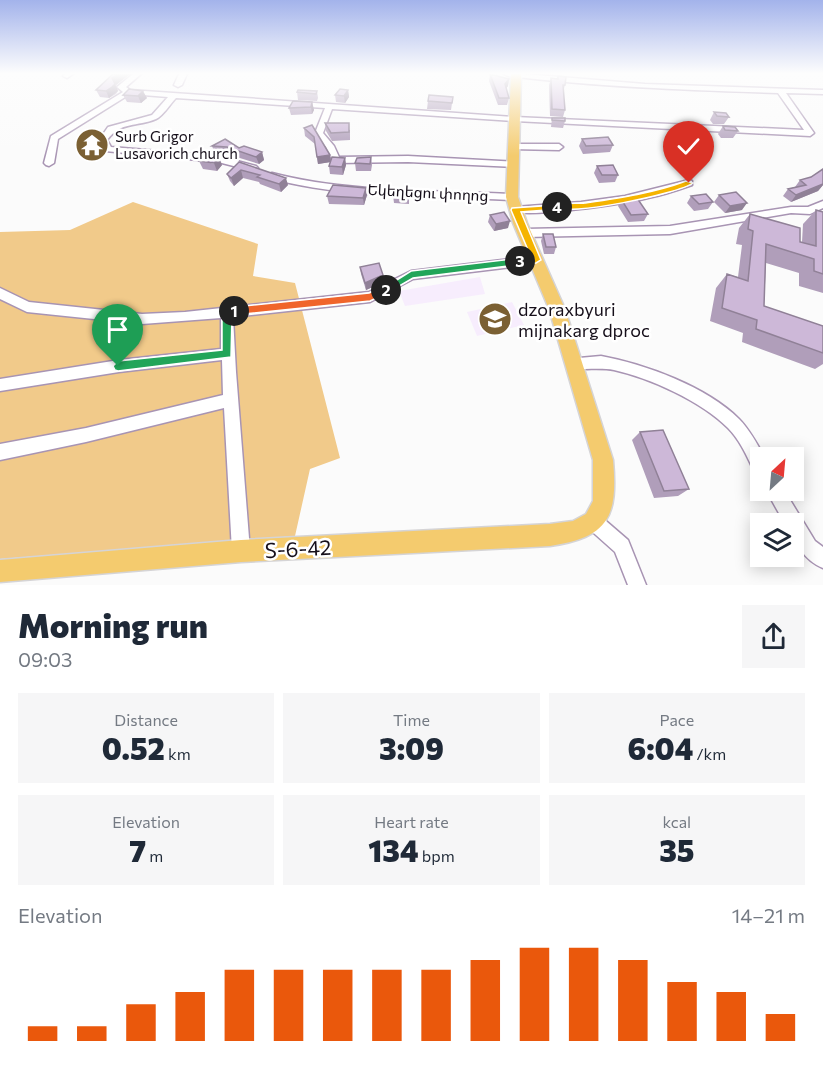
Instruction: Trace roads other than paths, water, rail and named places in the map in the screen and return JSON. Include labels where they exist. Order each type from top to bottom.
[{"type":"main road","points":[[514,101],[514,203],[557,309],[603,460],[605,486],[603,504],[594,520]]},
{"type":"main road","name":"Տ-6-42","points":[[0,570],[241,551],[550,535],[576,531],[594,520]]},
{"type":"street","points":[[49,163],[54,138],[113,101]]},
{"type":"street","name":"Եկեղեցու փողոց","points":[[168,101],[155,117],[111,129],[103,140],[108,149],[229,160],[298,183],[514,203]]},
{"type":"street","points":[[248,101],[515,119],[810,133],[788,101]]},
{"type":"street","points":[[329,107],[319,133],[327,141],[336,160],[408,159],[514,164]]},
{"type":"street","points":[[514,147],[559,147]]},
{"type":"street","points":[[514,203],[583,206],[663,192],[689,183]]},
{"type":"street","points":[[525,232],[670,230],[791,210],[810,211],[823,204]]},
{"type":"street","points":[[0,293],[27,307],[142,319],[185,317],[370,297],[411,275],[536,260]]},
{"type":"street","points":[[227,312],[227,354],[238,472],[241,551]]},
{"type":"street","points":[[0,385],[118,366],[227,354]]},
{"type":"street","points":[[573,363],[601,362],[680,390],[731,421],[751,447]]},
{"type":"street","points":[[0,452],[86,435],[231,400]]},
{"type":"street","points":[[781,501],[809,547],[823,559]]},
{"type":"street","points":[[594,520],[622,546],[637,585]]},
{"type":"place","name":"Surb Grigor Lusavorich church","points":[[92,145]]},
{"type":"place","name":"dzoraxbyuri mijnakarg dproc","points":[[495,319]]}]
